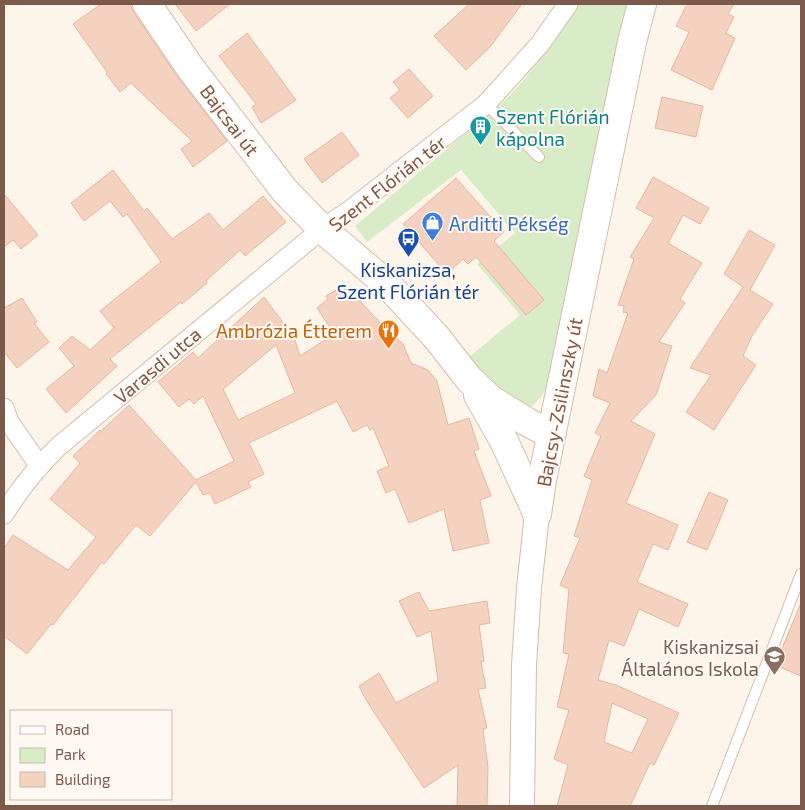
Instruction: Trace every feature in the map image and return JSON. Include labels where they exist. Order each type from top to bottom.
[{"type":"main road","name":"Bajcsai út","points":[[147,4],[189,66],[252,150],[322,228]]},
{"type":"main road","name":"Bajcsy-Zsilinszky út","points":[[537,514],[542,480],[632,42],[642,4]]},
{"type":"main road","name":"Szent Flórián tér","points":[[322,228],[388,285],[437,338],[469,379],[504,440],[537,514]]},
{"type":"main road","name":"Szent Flórián tér","points":[[469,379],[505,410],[544,431],[552,432]]},
{"type":"street","name":"Szent Flórián tér","points":[[322,228],[356,205],[486,104],[540,44],[568,4]]},
{"type":"street","name":"Varasdi utca","points":[[4,514],[19,489],[39,465],[59,446],[322,228]]},
{"type":"street","points":[[4,408],[9,422],[39,465]]},
{"type":"street","name":"Bajcsy-Zsilinszky út","points":[[522,806],[524,665],[529,588],[537,514]]},
{"type":"lane","points":[[486,104],[539,157]]},
{"type":"lane","points":[[712,806],[801,574]]},
{"type":"green space","points":[[579,4],[630,4],[550,382],[541,397],[528,410],[489,385],[469,357],[520,315],[477,264],[515,233],[461,170],[367,242],[355,226],[501,104],[533,68]]},
{"type":"building","points":[[101,4],[130,4],[134,13],[176,75],[227,141],[193,167],[181,149],[192,141],[131,83],[120,92],[73,24]]},
{"type":"building","points":[[175,4],[230,4],[196,31]]},
{"type":"building","points":[[469,4],[522,4],[490,47],[466,70],[434,36]]},
{"type":"building","points":[[687,4],[734,4],[728,14],[734,17],[726,33],[735,38],[712,90],[671,70],[689,32],[676,26]]},
{"type":"building","points":[[247,33],[296,100],[261,123],[252,107],[256,104],[219,56]]},
{"type":"building","points":[[409,69],[433,96],[408,118],[390,98],[400,90],[393,82]]},
{"type":"building","points":[[662,97],[703,106],[696,137],[655,128]]},
{"type":"building","points":[[342,132],[359,155],[322,183],[304,159]]},
{"type":"building","points":[[113,170],[144,211],[147,208],[172,239],[209,213],[223,230],[263,196],[286,222],[245,256],[240,250],[206,281],[207,283],[182,304],[181,302],[110,359],[117,366],[66,413],[46,389],[74,366],[59,348],[72,336],[90,350],[114,328],[100,311],[161,262],[127,214],[123,217],[110,201],[84,221],[71,203]]},
{"type":"building","points":[[653,177],[709,208],[700,224],[683,215],[668,243],[702,263],[680,299],[685,303],[659,342],[672,346],[656,395],[631,421],[655,434],[626,503],[678,525],[668,550],[653,544],[637,582],[688,604],[678,627],[639,609],[624,646],[609,640],[598,680],[616,685],[679,713],[654,765],[650,763],[630,806],[557,806],[568,765],[554,759],[569,710],[557,707],[569,654],[563,653],[569,589],[560,585],[580,538],[574,536],[592,480],[584,476],[601,436],[595,433],[610,403],[593,396],[599,369],[607,373],[628,313],[623,312],[624,306],[618,305],[634,259],[630,257],[654,218],[636,208]],"holes":[[[612,703],[648,719],[632,753],[604,742]]]},
{"type":"building","points":[[456,178],[504,232],[494,241],[544,300],[526,315],[476,257],[468,264],[463,259],[447,274],[403,224]]},
{"type":"building","points":[[4,194],[38,235],[21,249],[13,240],[4,247]]},
{"type":"building","points":[[749,230],[775,245],[750,290],[773,304],[752,336],[743,356],[756,365],[714,430],[686,412],[711,375],[690,368],[743,287],[724,274]]},
{"type":"building","points":[[345,285],[386,329],[403,344],[411,363],[428,370],[437,381],[448,425],[469,418],[479,449],[474,451],[491,496],[480,500],[489,543],[453,551],[444,509],[409,523],[395,489],[386,493],[377,471],[389,466],[373,428],[370,430],[367,425],[353,432],[337,401],[249,443],[264,474],[248,482],[251,487],[215,504],[210,493],[203,495],[196,482],[150,536],[136,525],[104,564],[102,562],[53,625],[51,624],[27,654],[4,636],[4,548],[13,535],[68,570],[96,537],[50,499],[80,463],[73,456],[129,405],[196,480],[234,461],[203,396],[194,404],[189,399],[179,407],[158,382],[193,352],[198,358],[264,297],[294,337],[300,356],[334,334],[317,308],[328,299],[326,296]],"holes":[[[276,345],[295,393],[238,420],[223,389]]]},
{"type":"building","points":[[22,298],[37,322],[34,323],[49,342],[17,368],[4,352],[4,308]]},
{"type":"building","points":[[709,492],[728,500],[707,550],[687,542]]},
{"type":"building","points":[[419,592],[429,611],[487,601],[490,623],[479,625],[484,661],[481,662],[486,688],[478,689],[487,728],[483,729],[488,767],[487,806],[457,806],[458,765],[424,788],[366,700],[359,686],[379,673],[396,703],[438,681],[431,631],[417,637],[399,601]]},
{"type":"building","name":"Kiskanizsai Általános Iskola","points":[[801,603],[801,676],[775,665]]},
{"type":"place","name":"Szent Flórián kápolna","points":[[480,146]]},
{"type":"place","name":"Arditti Pékség","points":[[433,242]]},
{"type":"place","name":"Kiskanizsa, Szent Flórián tér","points":[[408,257]]},
{"type":"place","name":"Ambrózia Étterem","points":[[388,349]]},
{"type":"place","name":"Kiskanizsai Általános Iskola","points":[[775,676]]}]
